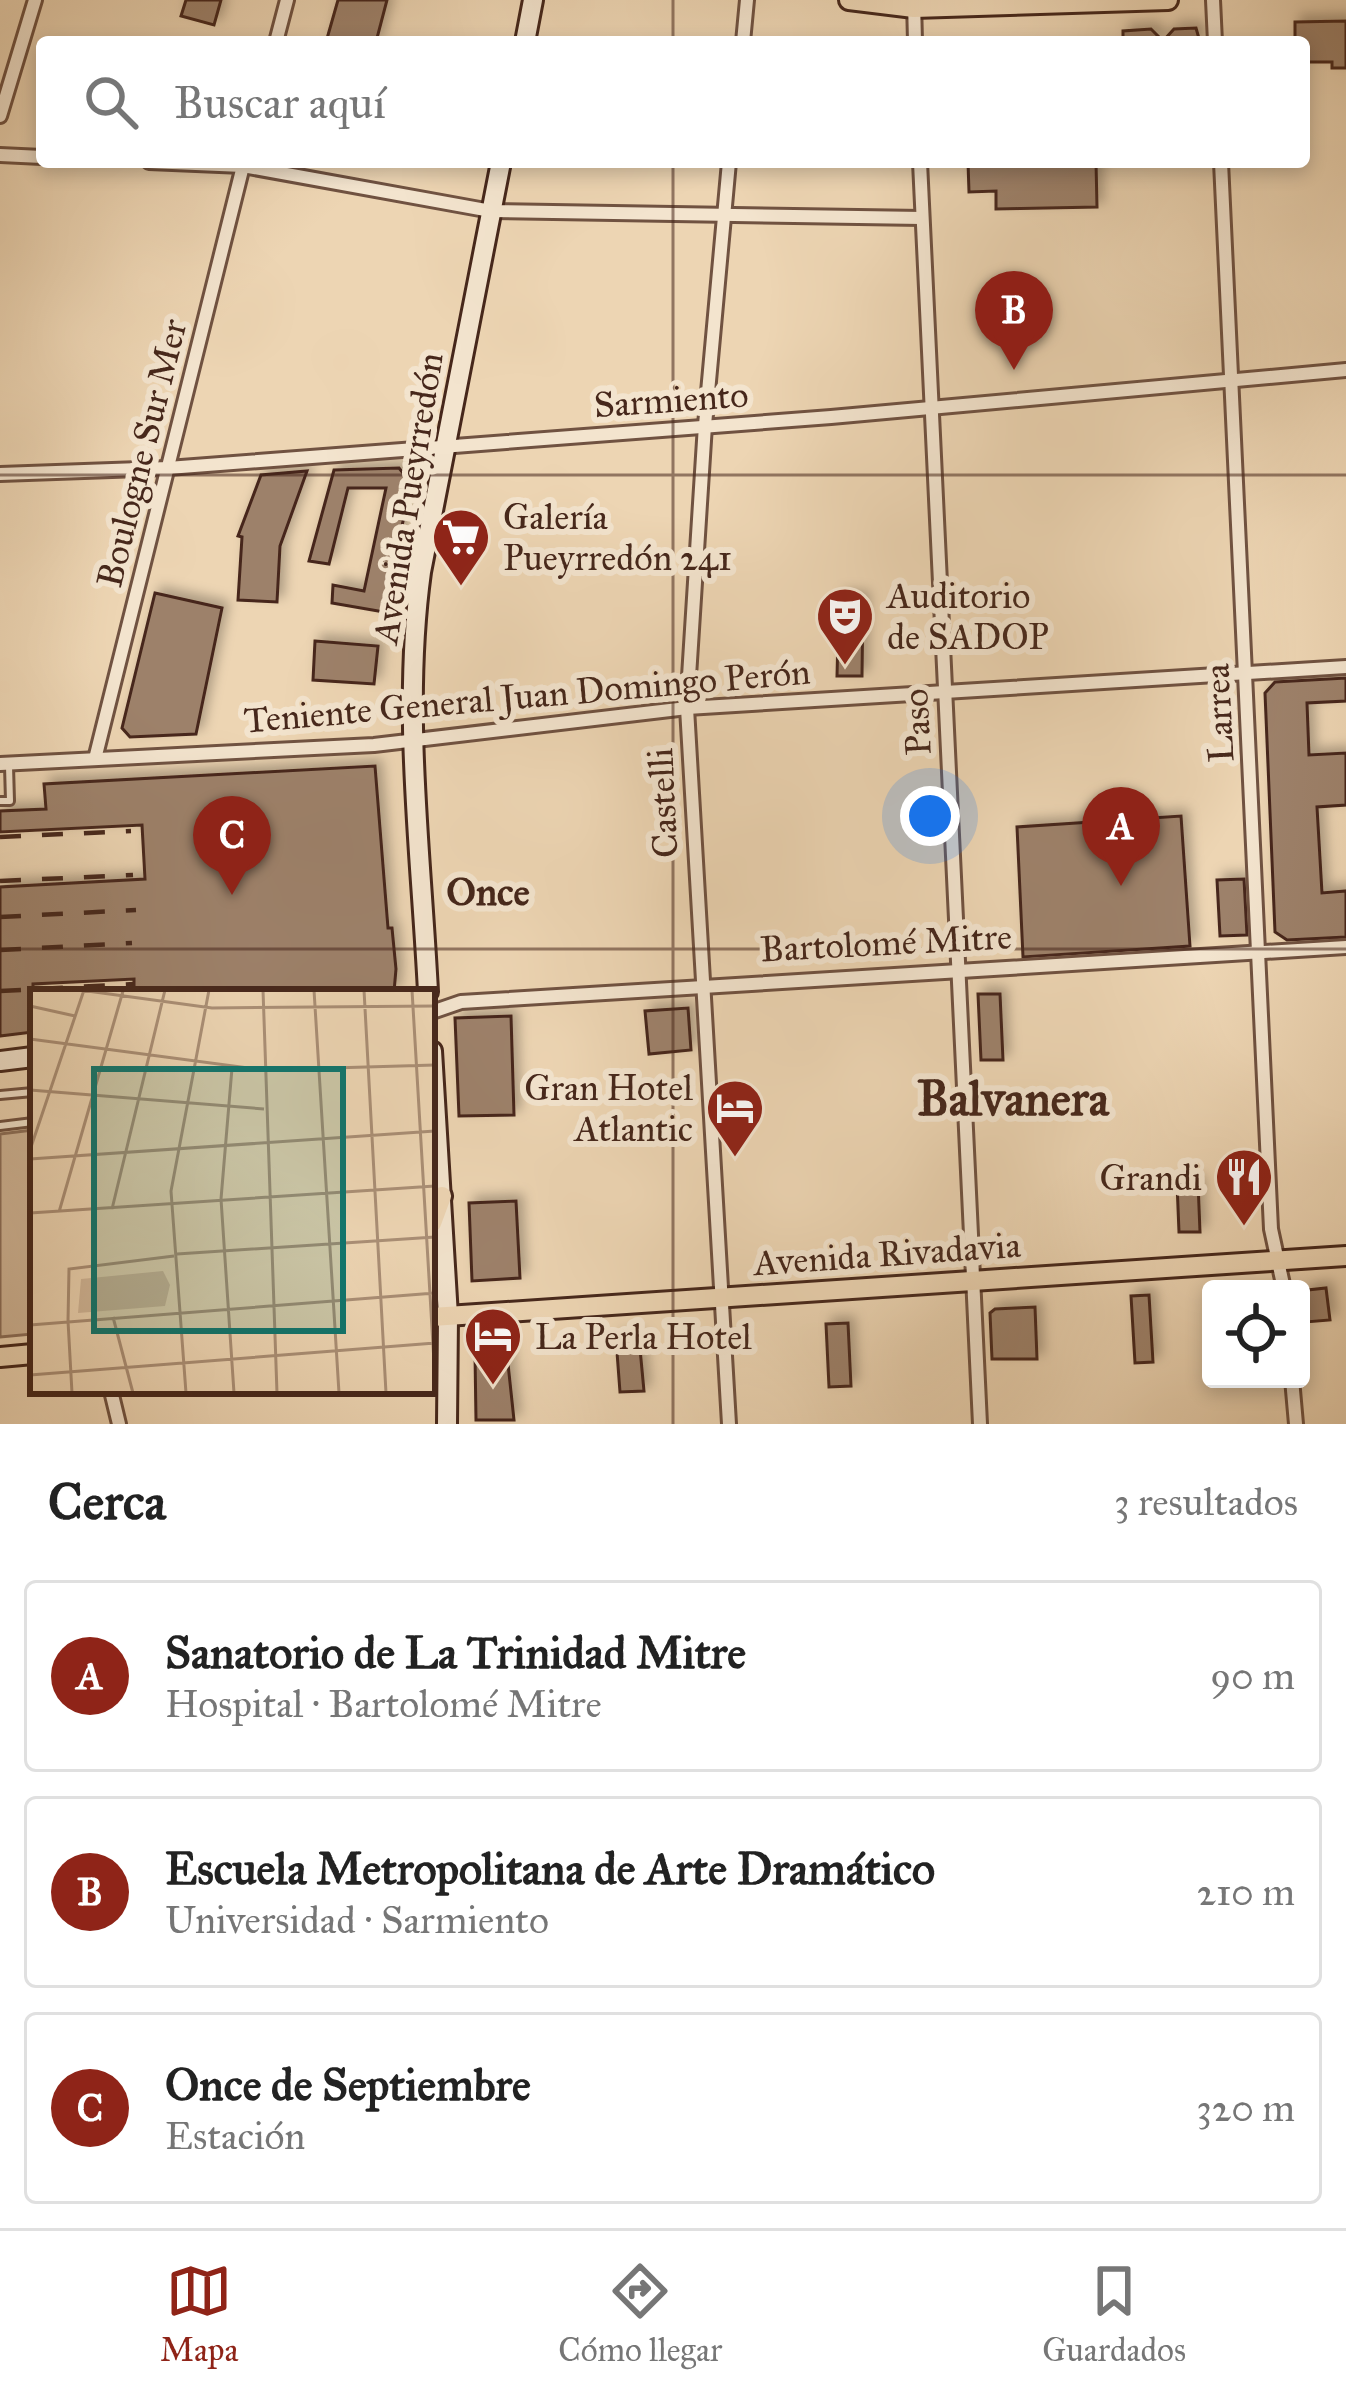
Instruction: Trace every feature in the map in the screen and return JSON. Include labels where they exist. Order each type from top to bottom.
[{"type":"main road","points":[[526,36],[533,0]]},
{"type":"main road","points":[[849,0],[914,4],[1168,0]]},
{"type":"main road","name":"Avenida Pueyrredón","points":[[428,989],[413,661],[420,584],[500,168]]},
{"type":"main road","points":[[0,1061],[30,1058]]},
{"type":"main road","points":[[436,1146],[442,1196],[440,1317],[447,1424]]},
{"type":"main road","points":[[435,1215],[442,1196]]},
{"type":"main road","name":"Avenida Rivadavia","points":[[440,1317],[1346,1256]]},
{"type":"main road","points":[[0,1357],[30,1354]]},
{"type":"street","points":[[0,116],[35,0]]},
{"type":"street","points":[[277,36],[286,0]]},
{"type":"street","points":[[744,36],[748,0]]},
{"type":"street","points":[[1213,0],[1215,36]]},
{"type":"street","points":[[914,4],[915,36]]},
{"type":"street","points":[[0,155],[36,157]]},
{"type":"street","name":"Boulogne Sur Mer","points":[[95,759],[243,168]]},
{"type":"street","points":[[265,168],[491,211],[922,218]]},
{"type":"street","name":"Castelli","points":[[729,168],[705,425],[687,707],[729,1424]]},
{"type":"street","name":"Paso","points":[[920,168],[980,1424]]},
{"type":"street","name":"Larrea","points":[[1221,168],[1271,1229],[1282,1280]]},
{"type":"street","name":"Sarmiento","points":[[0,475],[168,468],[1346,370]]},
{"type":"street","name":"Teniente General Juan Domingo Perón","points":[[4,764],[374,745],[687,707],[1346,667]]},
{"type":"street","name":"Bartolomé Mitre","points":[[435,1011],[461,1002],[1346,947]]},
{"type":"street","points":[[1293,1388],[1296,1424]]},
{"type":"street","points":[[112,1394],[119,1424]]},
{"type":"lane","points":[[0,801],[10,801],[4,764]]},
{"type":"lane","points":[[0,1095],[30,1092]]},
{"type":"lane","points":[[0,1126],[30,1122]]},
{"type":"shaded area","points":[[30,1130],[30,1334],[0,1337],[0,1134]]},
{"type":"building","points":[[186,0],[221,0],[214,25],[181,16]]},
{"type":"building","points":[[338,0],[387,0],[378,36],[328,36]]},
{"type":"building","points":[[1346,21],[1346,68],[1332,68],[1332,62],[1310,62],[1310,36],[1295,36],[1295,22]]},
{"type":"building","points":[[1196,28],[1198,36],[1168,36],[1174,29]]},
{"type":"building","points":[[1151,29],[1158,36],[1123,36],[1123,31]]},
{"type":"building","points":[[968,168],[1096,168],[1097,207],[996,209],[996,191],[969,192]]},
{"type":"building","points":[[399,468],[411,483],[384,612],[332,603],[333,585],[364,591],[386,488],[348,488],[329,564],[309,561],[334,470]]},
{"type":"building","points":[[307,471],[280,546],[277,602],[238,600],[242,537],[238,536],[261,475]]},
{"type":"building","points":[[155,593],[222,608],[196,734],[130,737],[122,728]]},
{"type":"building","points":[[839,597],[863,598],[862,676],[837,676]]},
{"type":"building","points":[[315,641],[378,646],[374,684],[313,680]]},
{"type":"building","points":[[1346,678],[1346,701],[1307,703],[1309,755],[1346,753],[1346,805],[1317,807],[1322,893],[1346,891],[1346,937],[1287,940],[1275,932],[1265,693],[1275,682]]},
{"type":"building","points":[[375,766],[394,989],[134,989],[134,979],[33,984],[30,1032],[0,1036],[0,887],[145,879],[142,825],[0,832],[0,811],[46,809],[44,784]]},
{"type":"building","points":[[1181,816],[1190,946],[1023,957],[1017,827]]},
{"type":"building","points":[[1244,879],[1247,935],[1220,936],[1217,880]]},
{"type":"building","points":[[978,994],[1000,994],[1003,1060],[981,1060]]},
{"type":"building","points":[[688,1008],[691,1050],[649,1054],[645,1011]]},
{"type":"building","points":[[511,1016],[514,1115],[459,1116],[455,1018]]},
{"type":"building","points":[[1198,1182],[1200,1232],[1179,1232],[1177,1183]]},
{"type":"building","points":[[516,1201],[520,1278],[472,1281],[469,1203]]},
{"type":"building","points":[[1326,1288],[1330,1320],[1310,1322],[1310,1290]]},
{"type":"building","points":[[1149,1295],[1153,1362],[1135,1363],[1131,1296]]},
{"type":"building","points":[[1035,1307],[1037,1359],[992,1359],[990,1313]]},
{"type":"building","points":[[848,1323],[851,1386],[829,1387],[826,1324]]},
{"type":"building","points":[[639,1338],[644,1391],[620,1392],[616,1339]]},
{"type":"building","name":"La Perla Hotel","points":[[506,1345],[514,1420],[476,1420],[475,1354],[479,1347]]},
{"type":"railway","points":[[0,837],[131,831]]},
{"type":"railway","points":[[0,881],[133,875]]},
{"type":"railway","points":[[0,917],[136,910]]},
{"type":"railway","points":[[0,950],[132,943]]},
{"type":"railway","points":[[38,989],[134,984]]},
{"type":"railway","points":[[0,991],[30,989]]},
{"type":"place","name":"Escuela Metropolitana de Arte Dramático","points":[[1014,370]]},
{"type":"place","name":"Galería Pueyrredón 241","points":[[461,588]]},
{"type":"place","name":"Auditorio de SADOP","points":[[845,667]]},
{"type":"place","name":"Sanatorio de La Trinidad Mitre","points":[[1121,886]]},
{"type":"place","name":"Once de Septiembre","points":[[232,895]]},
{"type":"place","name":"Gran Hotel Atlantic","points":[[735,1159]]},
{"type":"place","name":"Grandi","points":[[1244,1228]]},
{"type":"place","name":"La Perla Hotel","points":[[493,1387]]},
{"type":"district","name":"Once","points":[[488,891]]},
{"type":"district","name":"Balvanera","points":[[1013,1098]]}]
